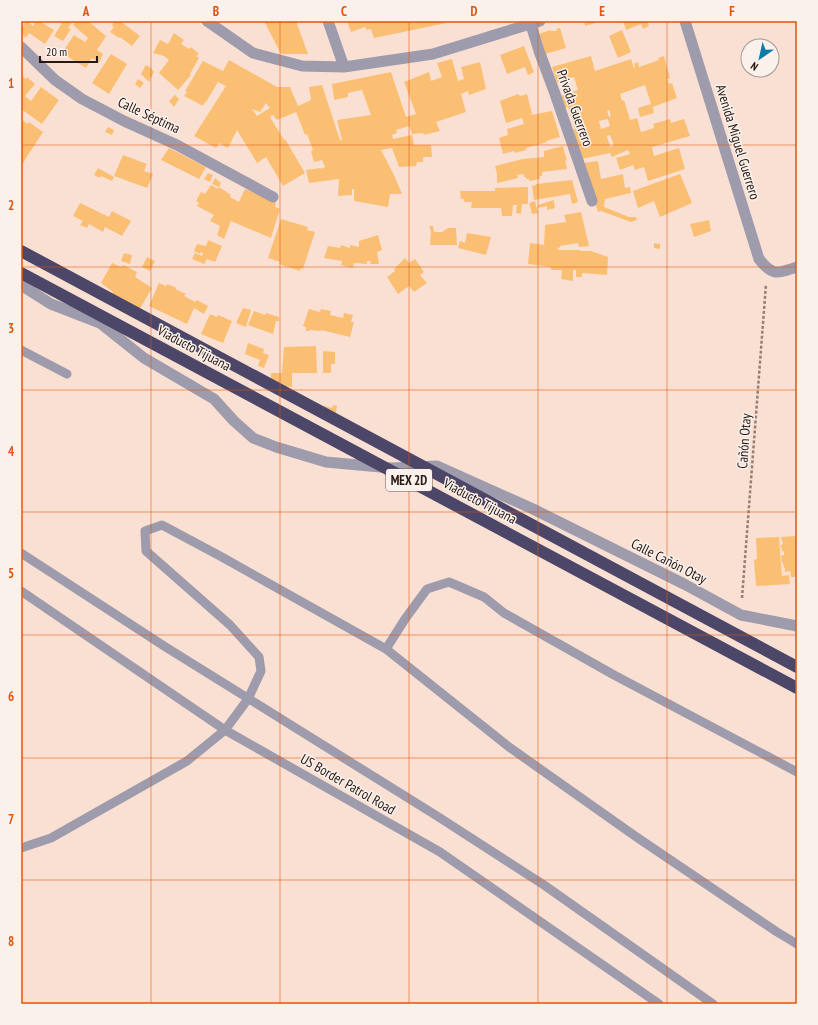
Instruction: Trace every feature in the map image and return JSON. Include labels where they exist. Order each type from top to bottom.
[{"type":"highway","name":"Viaducto Tijuana","points":[[21,251],[797,667]]},
{"type":"highway","name":"Viaducto Tijuana","points":[[21,273],[797,688]]},
{"type":"street","points":[[207,21],[253,53],[302,66],[344,67],[433,54],[536,23]]},
{"type":"street","points":[[328,21],[344,67]]},
{"type":"street","name":"Avenida Miguel Guerrero","points":[[685,21],[760,259],[767,270]]},
{"type":"street","name":"Privada Guerrero","points":[[536,23],[539,51],[592,201]]},
{"type":"street","name":"Calle Séptima","points":[[21,47],[55,80],[82,99],[124,121],[177,145],[273,197]]},
{"type":"street","points":[[767,270],[780,272],[797,267]]},
{"type":"street","name":"Calle Cañón Otay","points":[[21,284],[51,304],[100,323],[144,358],[214,399],[234,421],[253,438],[276,447],[326,462],[391,468],[437,466],[533,509],[684,584],[740,615],[797,626]]},
{"type":"lane","points":[[21,350],[67,374]]},
{"type":"lane","points":[[21,848],[51,838],[187,761],[225,730],[248,699],[261,671],[259,657],[230,625],[146,551],[145,531],[162,525],[386,649],[509,747],[635,836],[797,944]]},
{"type":"lane","points":[[21,554],[544,885],[713,1004]]},
{"type":"lane","points":[[386,649],[405,619],[427,589],[449,582],[484,596],[504,613],[614,675],[797,772]]},
{"type":"lane","name":"US Border Patrol Road","points":[[21,592],[225,730],[440,852],[659,1004]]},
{"type":"path","name":"Cañón Otay","points":[[740,615],[767,270]]},
{"type":"building","points":[[26,21],[33,26],[36,21],[39,21],[54,30],[45,44],[29,33],[26,38],[21,33],[21,29]]},
{"type":"building","points":[[61,21],[73,21],[68,28],[71,29],[63,41],[54,36],[62,23]]},
{"type":"building","points":[[76,21],[88,21],[106,36],[97,50],[103,54],[99,63],[92,58],[86,68],[62,53],[74,35],[85,42],[88,38],[73,25]]},
{"type":"building","points":[[114,21],[120,21],[140,36],[132,46],[110,32],[114,27],[112,26]]},
{"type":"building","points":[[264,21],[296,21],[308,54],[281,54]]},
{"type":"building","points":[[347,21],[450,21],[374,38],[371,29],[367,30],[365,27],[351,32]]},
{"type":"building","points":[[584,21],[594,21],[595,23],[585,26]]},
{"type":"building","points":[[623,21],[647,21],[649,26],[643,29],[641,24],[626,30]]},
{"type":"building","points":[[560,28],[566,48],[545,54],[539,34],[550,30],[557,31],[556,29]]},
{"type":"building","points":[[622,30],[631,52],[618,58],[609,36]]},
{"type":"building","points":[[174,33],[184,40],[181,44],[189,49],[191,47],[199,54],[196,56],[199,58],[190,74],[191,75],[178,90],[159,73],[169,60],[164,56],[153,53],[160,40],[168,44]]},
{"type":"building","points":[[524,46],[534,72],[528,75],[525,67],[507,74],[500,55]]},
{"type":"building","points":[[111,54],[127,64],[109,94],[92,83]]},
{"type":"building","points":[[591,56],[595,71],[631,59],[634,68],[634,64],[638,62],[639,67],[659,60],[658,58],[664,56],[670,78],[667,79],[669,84],[672,83],[677,98],[653,107],[654,113],[640,117],[638,108],[651,104],[645,85],[620,94],[622,101],[624,100],[630,120],[637,118],[641,132],[654,128],[653,124],[670,119],[671,123],[684,119],[690,136],[652,147],[654,156],[679,148],[685,169],[648,181],[644,167],[635,170],[633,165],[620,170],[616,158],[630,154],[628,150],[612,157],[610,153],[582,159],[568,107],[564,108],[560,96],[578,90],[574,77],[557,83],[552,67]],"holes":[[[609,110],[611,116],[609,117],[607,111]],[[608,119],[610,126],[601,129],[599,121]],[[610,135],[614,145],[610,147],[607,136]]]},
{"type":"building","points":[[452,59],[458,81],[464,79],[461,67],[480,62],[486,89],[469,95],[468,91],[461,94],[466,112],[436,122],[440,131],[424,135],[423,133],[412,134],[409,126],[396,130],[397,133],[392,135],[393,139],[412,135],[414,145],[431,145],[432,157],[423,157],[423,162],[417,162],[416,166],[399,167],[392,148],[381,150],[402,194],[390,194],[388,207],[354,201],[354,189],[352,189],[352,195],[338,196],[339,179],[309,183],[306,170],[321,169],[325,167],[322,160],[314,162],[311,151],[313,150],[296,112],[277,120],[273,115],[270,117],[305,173],[283,186],[266,157],[257,163],[237,130],[228,148],[219,143],[216,148],[194,136],[226,86],[218,82],[203,106],[184,96],[187,92],[185,91],[203,61],[223,71],[229,60],[277,87],[290,87],[298,106],[311,100],[309,87],[322,85],[340,140],[342,140],[337,120],[371,115],[362,90],[348,93],[348,97],[334,100],[332,84],[391,72],[406,117],[416,114],[404,82],[429,72],[431,81],[442,77],[437,63]],"holes":[[[266,103],[270,108],[257,116],[252,109],[260,112]]]},
{"type":"building","points":[[146,65],[154,72],[149,82],[141,74]]},
{"type":"building","points":[[21,75],[26,79],[27,77],[35,84],[25,96],[31,101],[41,87],[59,100],[42,124],[21,109]]},
{"type":"building","points":[[138,79],[144,83],[140,88],[135,84]]},
{"type":"building","points":[[518,94],[520,96],[527,94],[532,113],[531,115],[552,111],[560,137],[526,148],[526,150],[503,154],[499,138],[508,135],[507,129],[524,124],[522,118],[506,123],[500,101]]},
{"type":"building","points":[[175,95],[179,99],[174,107],[169,101]]},
{"type":"building","points":[[21,119],[28,124],[29,122],[43,132],[21,166]]},
{"type":"building","points":[[108,127],[114,130],[112,135],[105,132]]},
{"type":"building","points":[[563,146],[567,161],[565,160],[567,169],[542,172],[540,179],[529,181],[529,179],[524,177],[524,174],[517,175],[518,178],[497,183],[495,166],[523,159],[544,157],[544,151]]},
{"type":"building","points":[[169,148],[206,167],[199,179],[161,160]]},
{"type":"building","points":[[123,155],[147,164],[144,171],[153,174],[147,188],[114,176]]},
{"type":"building","points":[[598,161],[601,179],[623,174],[625,188],[630,187],[631,193],[605,199],[604,207],[629,217],[636,217],[637,220],[631,222],[601,211],[598,212],[583,163]]},
{"type":"building","points":[[98,168],[114,177],[112,181],[101,176],[100,178],[94,175]]},
{"type":"building","points":[[208,173],[213,175],[210,182],[204,179]]},
{"type":"building","points":[[680,174],[692,203],[660,217],[654,201],[638,208],[633,191]]},
{"type":"building","points":[[215,178],[221,183],[219,187],[212,184]]},
{"type":"building","points":[[572,180],[578,202],[572,204],[570,194],[534,200],[532,186],[536,184]]},
{"type":"building","points":[[211,185],[218,189],[219,187],[231,195],[230,197],[239,202],[245,189],[276,202],[275,207],[280,209],[271,238],[231,221],[224,239],[217,235],[220,226],[210,221],[214,215],[197,206],[199,203],[196,201],[201,192],[205,194]]},
{"type":"building","points":[[528,187],[528,204],[522,204],[521,214],[516,213],[517,205],[513,205],[512,216],[502,216],[501,208],[471,208],[472,202],[464,202],[464,199],[461,199],[460,191],[495,191],[495,188]]},
{"type":"building","points":[[554,200],[555,208],[547,210],[547,206],[538,208],[538,205]]},
{"type":"building","points":[[535,201],[538,213],[532,214],[529,203]]},
{"type":"building","points":[[80,203],[109,217],[112,211],[131,221],[122,236],[105,227],[103,232],[89,224],[87,228],[80,225],[83,221],[73,216]]},
{"type":"building","points":[[581,212],[589,246],[579,247],[578,243],[560,246],[560,248],[558,247],[558,250],[591,251],[608,257],[607,275],[582,273],[582,277],[576,277],[576,270],[573,270],[573,281],[561,279],[562,270],[551,270],[551,267],[528,264],[530,243],[544,245],[545,225],[566,222],[564,215]]},
{"type":"building","points":[[281,219],[308,227],[307,230],[315,232],[303,269],[301,268],[300,271],[279,264],[280,262],[268,258]]},
{"type":"building","points":[[709,220],[711,231],[694,237],[690,224]]},
{"type":"building","points":[[429,226],[433,226],[434,232],[442,232],[448,228],[456,228],[457,245],[430,245],[431,231]]},
{"type":"building","points":[[467,233],[491,237],[486,255],[458,248],[460,241],[465,243]]},
{"type":"building","points":[[378,235],[382,250],[377,252],[379,264],[370,264],[371,261],[367,261],[367,264],[354,263],[353,268],[341,265],[342,261],[324,258],[328,246],[340,248],[341,245],[350,248],[350,245],[359,247],[359,241]]},
{"type":"building","points":[[208,240],[222,246],[215,262],[207,259],[204,264],[192,259],[195,253],[202,256],[203,253],[201,252],[200,254],[194,251],[197,244],[206,246]]},
{"type":"building","points":[[654,243],[660,244],[660,249],[654,248]]},
{"type":"building","points":[[124,253],[132,255],[130,264],[121,261]]},
{"type":"building","points":[[147,257],[155,261],[150,271],[142,267]]},
{"type":"building","points":[[405,258],[409,263],[415,259],[424,272],[420,275],[427,283],[414,292],[409,286],[398,294],[387,277],[395,271],[394,269]]},
{"type":"building","points":[[112,263],[121,267],[123,265],[137,272],[135,277],[152,288],[138,312],[109,300],[113,292],[101,283]]},
{"type":"building","points":[[159,283],[177,288],[175,289],[186,294],[184,296],[195,302],[197,300],[208,306],[204,314],[194,308],[187,324],[149,306]]},
{"type":"building","points":[[243,308],[251,310],[246,327],[236,323]]},
{"type":"building","points":[[309,309],[320,312],[321,309],[331,311],[330,315],[343,318],[344,313],[353,315],[351,322],[354,322],[350,337],[321,330],[306,331],[306,327],[303,326]]},
{"type":"building","points":[[254,311],[265,315],[266,313],[279,317],[279,321],[276,321],[273,334],[248,325]]},
{"type":"building","points":[[210,314],[217,317],[218,315],[232,321],[223,343],[201,334]]},
{"type":"building","points":[[248,343],[264,349],[263,353],[269,355],[264,368],[258,366],[260,360],[245,354]]},
{"type":"building","points":[[316,346],[317,373],[292,373],[292,387],[271,385],[271,373],[282,373],[284,347]]},
{"type":"building","points":[[323,351],[335,352],[335,364],[331,364],[331,373],[323,373]]},
{"type":"building","points":[[333,405],[337,406],[335,419],[321,417],[324,406],[332,408]]},
{"type":"building","points":[[797,536],[797,577],[791,577],[790,571],[785,572],[785,568],[782,563],[781,556],[784,555],[784,551],[782,552],[781,545],[783,544],[781,537]]},
{"type":"building","points":[[779,537],[782,576],[789,575],[790,584],[756,586],[754,560],[757,559],[756,538]]}]
